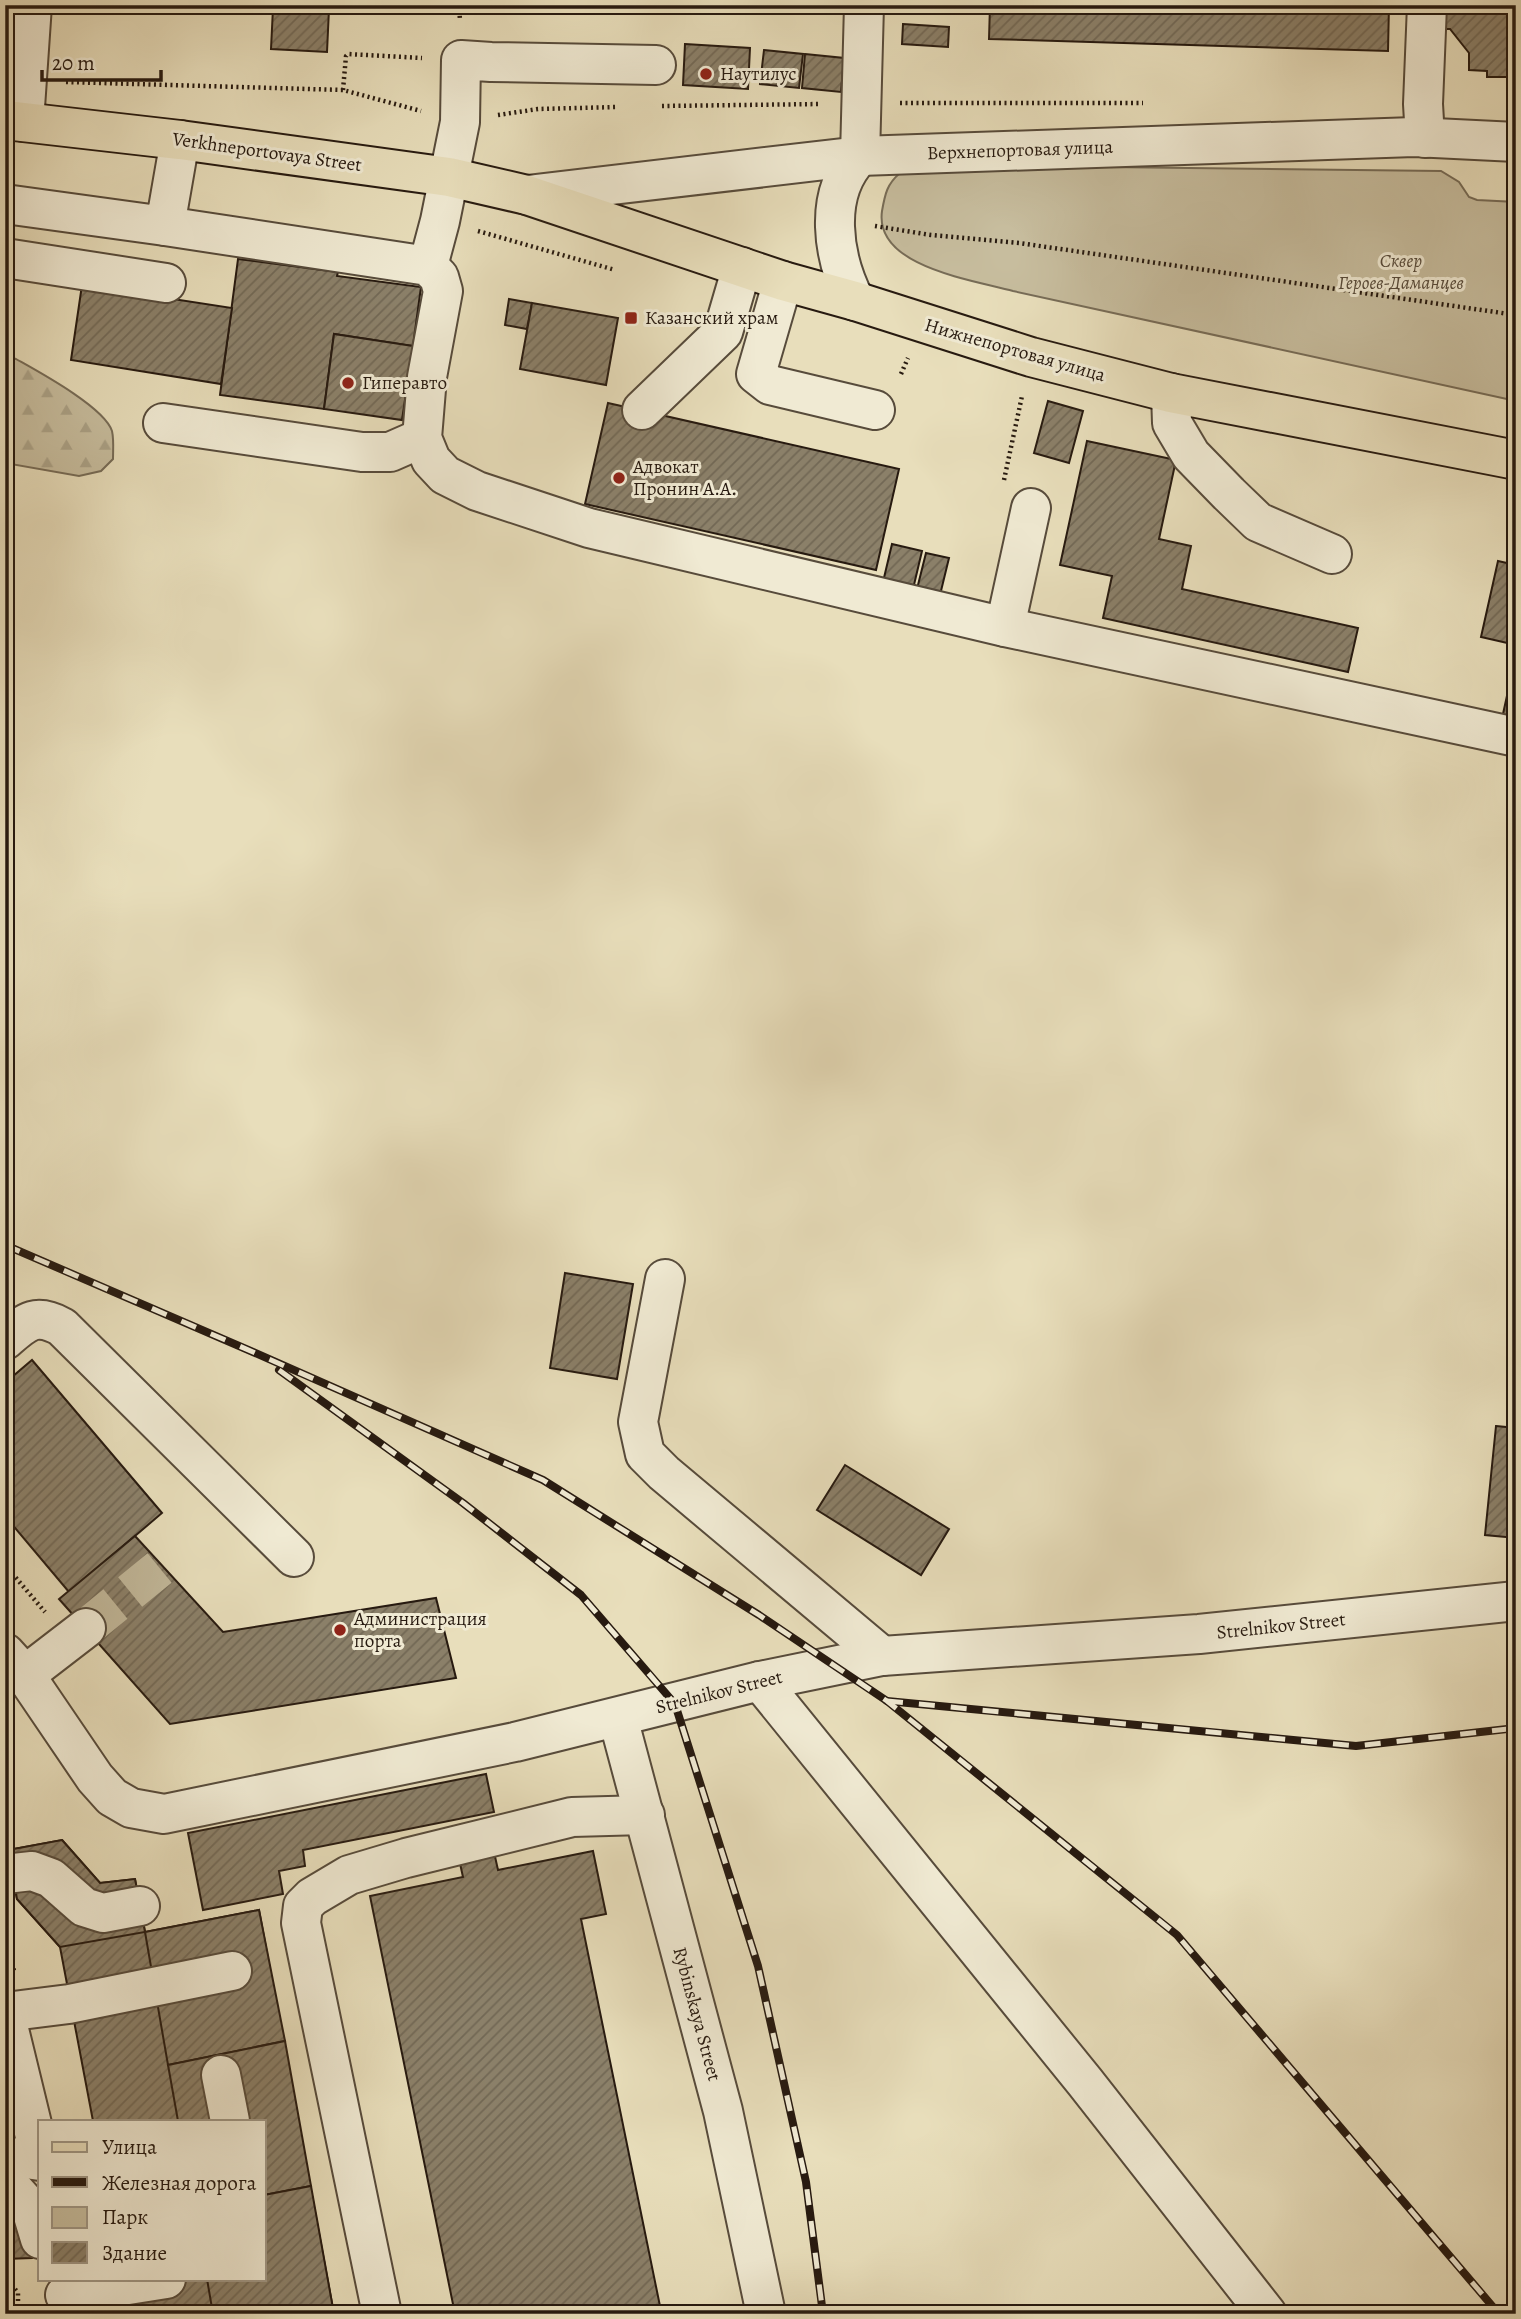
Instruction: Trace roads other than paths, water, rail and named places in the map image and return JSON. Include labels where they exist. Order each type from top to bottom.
[{"type":"main road","name":"Verkhneportovaya Street","points":[[14,121],[180,139],[450,177],[527,195]]},
{"type":"main road","name":"Нижнепортовая улица","points":[[527,195],[783,281],[1031,357],[1171,393],[1516,460]]},
{"type":"street","points":[[14,121],[26,81],[32,5]]},
{"type":"street","points":[[855,301],[845,282],[836,250],[835,220],[840,189],[849,166],[860,156],[864,5]]},
{"type":"street","points":[[1425,138],[1423,104],[1427,5]]},
{"type":"street","points":[[428,267],[460,122],[461,60],[656,65]]},
{"type":"street","name":"Верхнепортовая улица","points":[[527,195],[860,156],[1425,138],[1516,142]]},
{"type":"street","points":[[165,226],[180,139]]},
{"type":"street","points":[[5,204],[428,267],[439,277],[443,291],[427,377],[422,438],[431,460],[445,475],[477,491],[589,528],[1005,627],[1516,737]]},
{"type":"street","points":[[5,258],[166,283]]},
{"type":"street","points":[[642,411],[723,332],[742,267]]},
{"type":"street","points":[[783,281],[756,374],[771,385],[875,410]]},
{"type":"street","points":[[1171,393],[1172,423],[1191,455],[1229,494],[1258,522],[1332,554]]},
{"type":"street","points":[[163,423],[362,452],[390,452],[422,438]]},
{"type":"street","points":[[1005,627],[1017,497]]},
{"type":"street","points":[[665,1279],[638,1422],[645,1454],[664,1473],[882,1656]]},
{"type":"street","points":[[5,1340],[23,1324],[36,1319],[49,1320],[62,1327],[294,1557]]},
{"type":"street","name":"Strelnikov Street","points":[[15,1664],[95,1778],[112,1797],[131,1808],[164,1814],[515,1742],[760,1681],[882,1656],[1199,1634],[1516,1601]]},
{"type":"street","points":[[15,1664],[78,1635]]},
{"type":"street","points":[[760,1681],[1085,2082],[1267,2314]]},
{"type":"street","name":"Rybinskaya Street","points":[[618,1718],[723,2111],[766,2314]]},
{"type":"street","points":[[382,2314],[301,1923],[303,1906],[312,1896],[349,1875],[406,1858],[572,1816],[645,1815]]},
{"type":"street","points":[[5,1874],[32,1871],[51,1878],[84,1907],[103,1913],[140,1906]]},
{"type":"street","points":[[38,2151],[5,2012],[69,2004],[232,1971]]},
{"type":"street","points":[[221,2075],[230,2120]]},
{"type":"street","points":[[38,2160],[9,2173],[31,2209],[38,2232]]},
{"type":"street","points":[[65,2296],[157,2280]]},
{"type":"tunnel","points":[[86,1628],[162,1566]]},
{"type":"railway","points":[[5,1245],[543,1480],[759,1615],[887,1701],[1177,1935],[1499,2314]]},
{"type":"railway","points":[[279,1370],[463,1503],[581,1595],[675,1704],[758,1966],[806,2182],[823,2314]]},
{"type":"railway","points":[[887,1701],[1356,1746],[1516,1728]]},
{"type":"place","name":"Наутилус","points":[[706,74]]},
{"type":"place","name":"Казанский храм","points":[[631,318]]},
{"type":"place","name":"Гиперавто","points":[[348,383]]},
{"type":"place","name":"Адвокат Пронин А.А.","points":[[619,478]]},
{"type":"place","name":"Администрация порта","points":[[340,1630]]},
{"type":"park label","name":"Сквер Героев-Даманцев","points":[[1401,272]]}]
